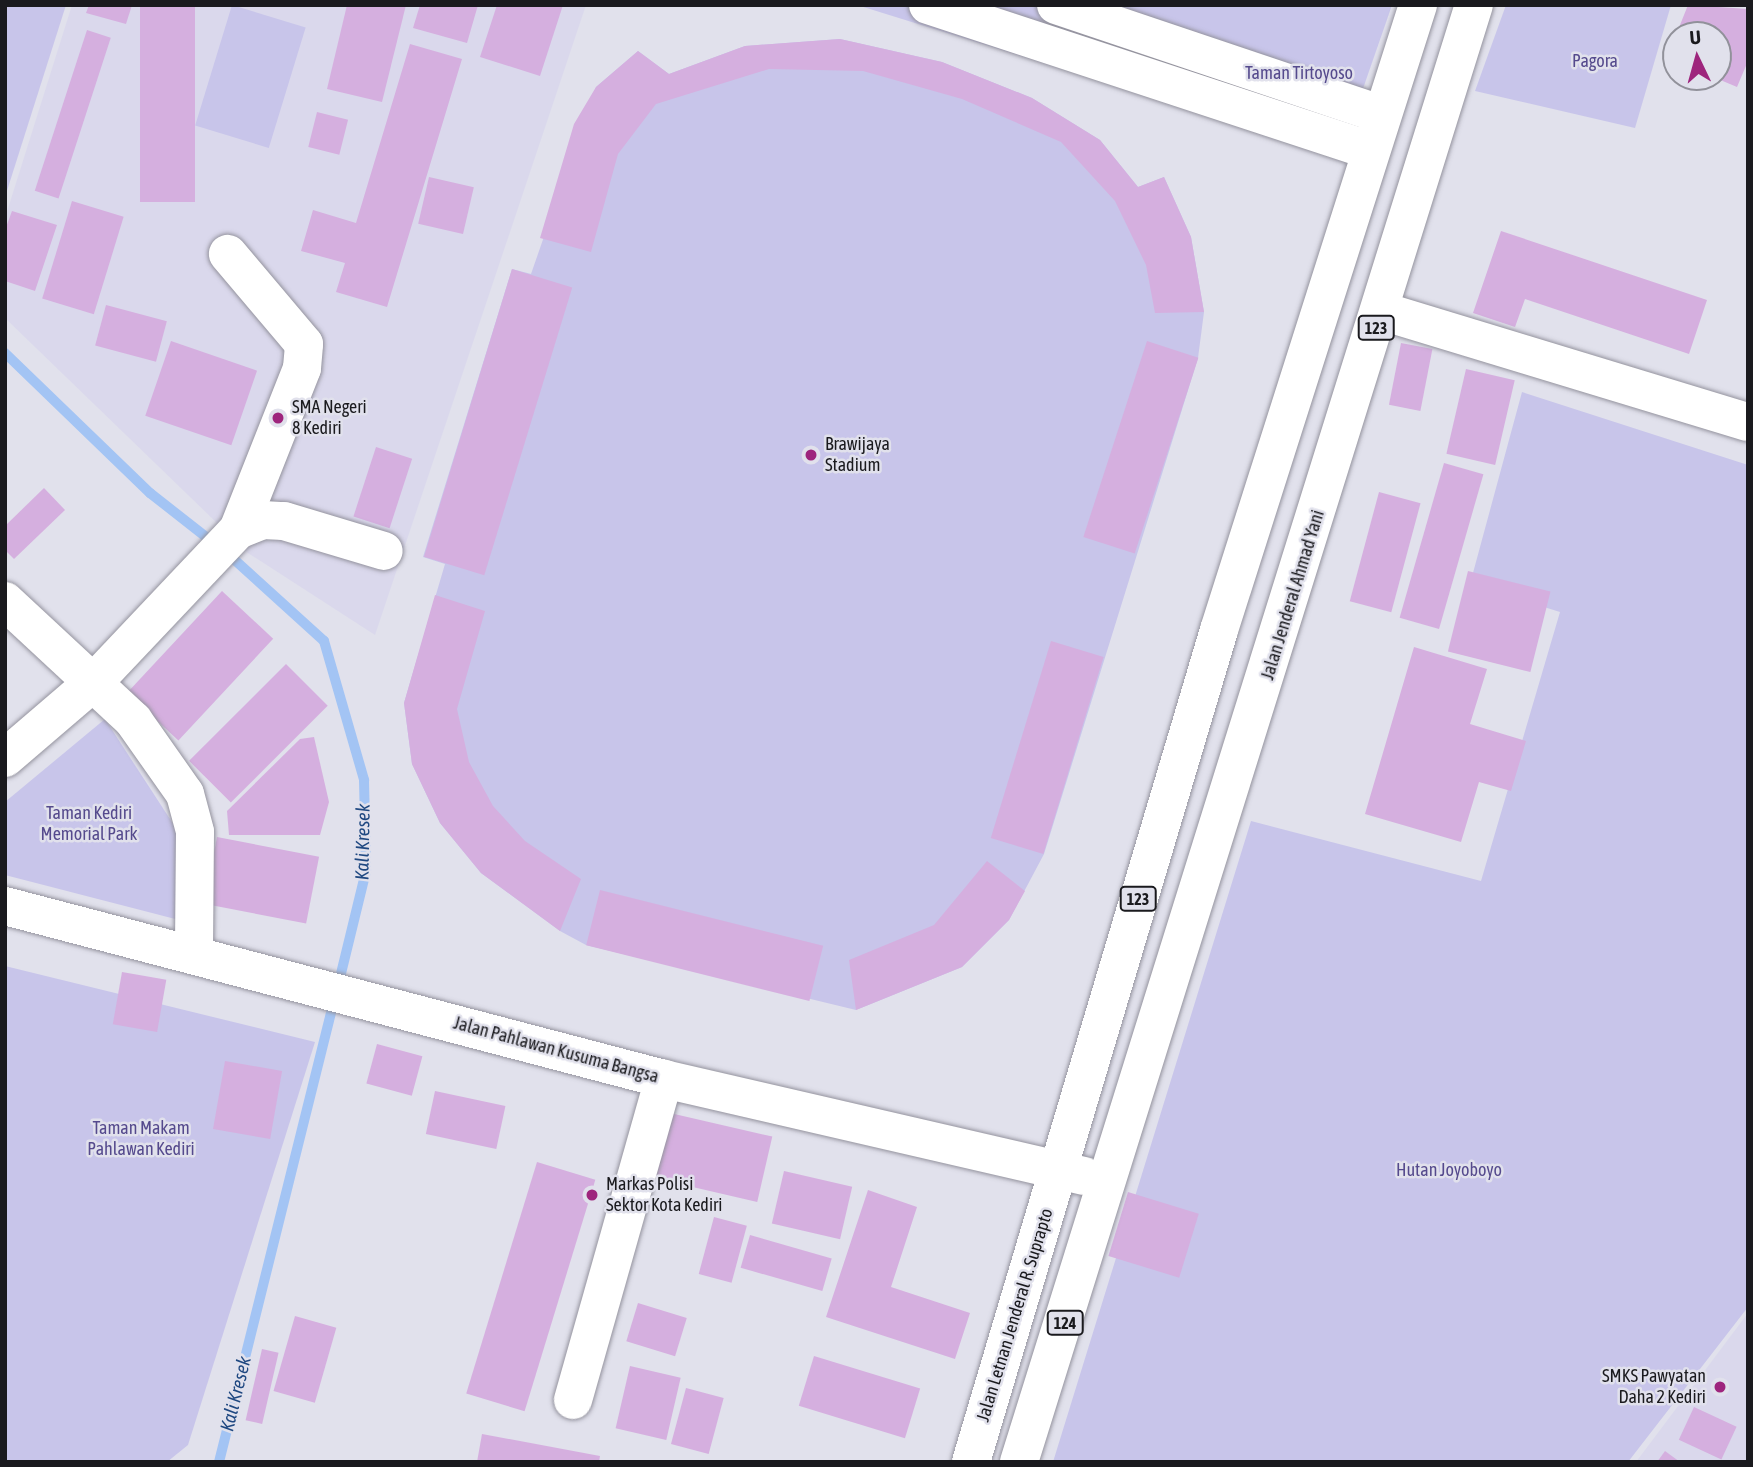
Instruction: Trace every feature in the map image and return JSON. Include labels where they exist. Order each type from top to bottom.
[{"type":"main road","points":[[928,5],[974,12],[1376,132]]},
{"type":"main road","points":[[1056,5],[1376,132]]},
{"type":"main road","name":"123","points":[[1058,1169],[1219,630],[1418,5]]},
{"type":"main road","name":"Jalan Jenderal Ahmad Yani","points":[[1109,1183],[1474,5]]},
{"type":"main road","points":[[5,758],[96,680],[238,530],[302,368],[303,344],[228,254]]},
{"type":"main road","points":[[1381,311],[1748,422]]},
{"type":"main road","points":[[238,530],[263,520],[284,521],[384,551]]},
{"type":"main road","points":[[5,601],[96,680],[133,720],[185,794],[195,832],[194,954]]},
{"type":"main road","points":[[1219,630],[1276,650]]},
{"type":"main road","name":"Jalan Pahlawan Kusuma Bangsa","points":[[5,906],[664,1079],[1109,1183]]},
{"type":"main road","points":[[573,1400],[664,1079]]},
{"type":"main road","name":"Jalan Letnan Jenderal R. Suprapto","points":[[971,1462],[1058,1169]]},
{"type":"main road","name":"124","points":[[1019,1462],[1109,1183]]},
{"type":"shaded area","name":"SMA Negeri 8 Kediri","points":[[72,5],[586,5],[375,635],[248,553],[5,318],[5,218]]},
{"type":"shaded area","name":"SMKS Pawyatan Daha 2 Kediri","points":[[1748,1313],[1748,1462],[1636,1462]]},
{"type":"green space","points":[[5,5],[66,5],[5,197]]},
{"type":"green space","points":[[232,5],[306,28],[269,148],[195,125]]},
{"type":"green space","name":"Taman Tirtoyoso","points":[[857,5],[1392,5],[1340,155]]},
{"type":"green space","name":"Pagora","points":[[1506,5],[1671,5],[1666,21],[1662,21],[1662,36],[1635,128],[1475,91]]},
{"type":"green space","name":"Brawijaya Stadium","points":[[840,39],[942,62],[1032,98],[1100,140],[1138,187],[1164,177],[1191,237],[1204,312],[1198,358],[1044,854],[1009,920],[962,967],[856,1010],[586,945],[560,931],[481,873],[440,823],[412,764],[404,703],[445,564],[423,557],[512,269],[531,274],[596,87],[638,51],[669,74],[745,46]]},
{"type":"green space","name":"Hutan Joyoboyo","points":[[1522,392],[1748,465],[1748,1307],[1628,1462],[1053,1462],[1251,821],[1481,881],[1560,612],[1470,584]]},
{"type":"green space","name":"Taman Kediri Memorial Park","points":[[105,719],[181,836],[183,921],[5,875],[5,802]]},
{"type":"green space","name":"Taman Makam Pahlawan Kediri","points":[[5,966],[315,1042],[188,1445],[167,1462],[5,1462]]},
{"type":"building","points":[[89,5],[132,5],[126,24],[86,13]]},
{"type":"building","points":[[140,5],[195,5],[195,202],[140,202]]},
{"type":"building","points":[[347,5],[406,5],[382,102],[327,89]]},
{"type":"building","points":[[420,5],[478,5],[467,43],[413,28]]},
{"type":"building","points":[[497,5],[563,5],[540,76],[480,57]]},
{"type":"building","points":[[1688,5],[1748,9],[1748,61],[1737,87],[1732,85],[1732,21],[1682,21]]},
{"type":"building","points":[[87,30],[111,38],[59,198],[35,191]]},
{"type":"building","points":[[840,39],[942,62],[1032,98],[1100,140],[1138,187],[1164,177],[1191,237],[1204,312],[1155,313],[1146,265],[1115,201],[1061,142],[962,99],[863,71],[769,69],[656,104],[618,154],[591,252],[540,238],[574,124],[596,87],[638,51],[669,74],[745,46]]},
{"type":"building","points":[[410,44],[462,59],[387,307],[336,292],[345,263],[301,251],[313,210],[356,223]]},
{"type":"building","points":[[317,112],[348,120],[339,155],[308,147]]},
{"type":"building","points":[[429,177],[474,187],[463,234],[418,224]]},
{"type":"building","points":[[72,201],[124,217],[94,314],[42,299]]},
{"type":"building","points":[[12,211],[57,225],[35,291],[5,281],[5,230]]},
{"type":"building","points":[[1501,231],[1707,300],[1689,354],[1525,299],[1515,327],[1473,313]]},
{"type":"building","points":[[512,269],[572,287],[484,575],[424,557]]},
{"type":"building","points":[[106,305],[167,321],[156,362],[95,346]]},
{"type":"building","points":[[171,341],[257,371],[231,445],[145,416]]},
{"type":"building","points":[[1147,341],[1198,358],[1135,554],[1083,537]]},
{"type":"building","points":[[1401,343],[1432,349],[1420,411],[1389,405]]},
{"type":"building","points":[[1466,369],[1515,380],[1495,465],[1446,454]]},
{"type":"building","points":[[376,447],[412,459],[390,528],[353,516]]},
{"type":"building","points":[[1444,463],[1483,474],[1439,629],[1400,618]]},
{"type":"building","points":[[44,488],[65,510],[14,559],[5,550],[5,526]]},
{"type":"building","points":[[1379,492],[1421,503],[1391,612],[1350,601]]},
{"type":"building","points":[[1468,571],[1550,592],[1530,672],[1448,652]]},
{"type":"building","points":[[222,591],[273,639],[178,740],[127,693]]},
{"type":"building","points":[[435,595],[485,611],[457,709],[469,762],[493,806],[525,841],[581,879],[560,931],[481,873],[440,823],[412,764],[404,703]]},
{"type":"building","points":[[1051,641],[1104,657],[1043,854],[991,838]]},
{"type":"building","points":[[1414,647],[1487,669],[1470,724],[1526,741],[1511,791],[1479,782],[1461,842],[1365,814]]},
{"type":"building","points":[[286,664],[328,706],[231,803],[189,761]]},
{"type":"building","points":[[314,737],[329,802],[320,835],[229,835],[227,811],[300,739]]},
{"type":"building","points":[[217,837],[319,857],[306,924],[204,904]]},
{"type":"building","points":[[987,861],[1025,891],[1009,920],[962,967],[856,1010],[849,960],[934,925]]},
{"type":"building","points":[[600,890],[823,946],[809,1001],[586,945]]},
{"type":"building","points":[[122,972],[166,980],[157,1032],[113,1024]]},
{"type":"building","points":[[377,1044],[422,1056],[412,1096],[366,1084]]},
{"type":"building","points":[[225,1061],[282,1071],[270,1139],[213,1129]]},
{"type":"building","points":[[435,1091],[505,1106],[496,1149],[426,1134]]},
{"type":"building","points":[[670,1113],[772,1137],[757,1202],[655,1178]]},
{"type":"building","points":[[537,1162],[595,1180],[525,1411],[466,1393]]},
{"type":"building","points":[[784,1171],[852,1187],[840,1239],[772,1224]]},
{"type":"building","points":[[868,1190],[917,1207],[891,1287],[970,1313],[955,1359],[826,1317]]},
{"type":"building","points":[[1128,1192],[1199,1214],[1179,1278],[1108,1256]]},
{"type":"building","points":[[714,1217],[747,1226],[732,1283],[699,1274]]},
{"type":"building","points":[[750,1235],[832,1258],[822,1291],[741,1268]]},
{"type":"building","points":[[638,1303],[687,1318],[675,1356],[626,1341]]},
{"type":"building","points":[[295,1316],[336,1328],[315,1403],[274,1391]]},
{"type":"building","points":[[262,1349],[279,1353],[262,1424],[246,1420]]},
{"type":"building","points":[[814,1356],[920,1388],[905,1438],[799,1406]]},
{"type":"building","points":[[630,1366],[681,1378],[666,1440],[616,1428]]},
{"type":"building","points":[[686,1388],[724,1398],[709,1454],[671,1444]]},
{"type":"building","points":[[1694,1407],[1737,1427],[1721,1459],[1679,1440]]},
{"type":"building","points":[[482,1434],[600,1456],[599,1462],[477,1462]]},
{"type":"building","points":[[1665,1451],[1680,1462],[1657,1462]]},
{"type":"waterway","name":"Kali Kresek","points":[[5,353],[150,493],[215,544]]},
{"type":"waterway","name":"Kali Kresek","points":[[227,553],[324,641],[364,780],[366,871],[338,986]]},
{"type":"waterway","name":"Kali Kresek","points":[[219,1462],[334,1000]]},
{"type":"place","name":"SMA Negeri 8 Kediri","points":[[278,418]]},
{"type":"place","name":"Brawijaya Stadium","points":[[811,455]]},
{"type":"place","name":"Markas Polisi Sektor Kota Kediri","points":[[592,1195]]},
{"type":"place","name":"SMKS Pawyatan Daha 2 Kediri","points":[[1720,1387]]}]
